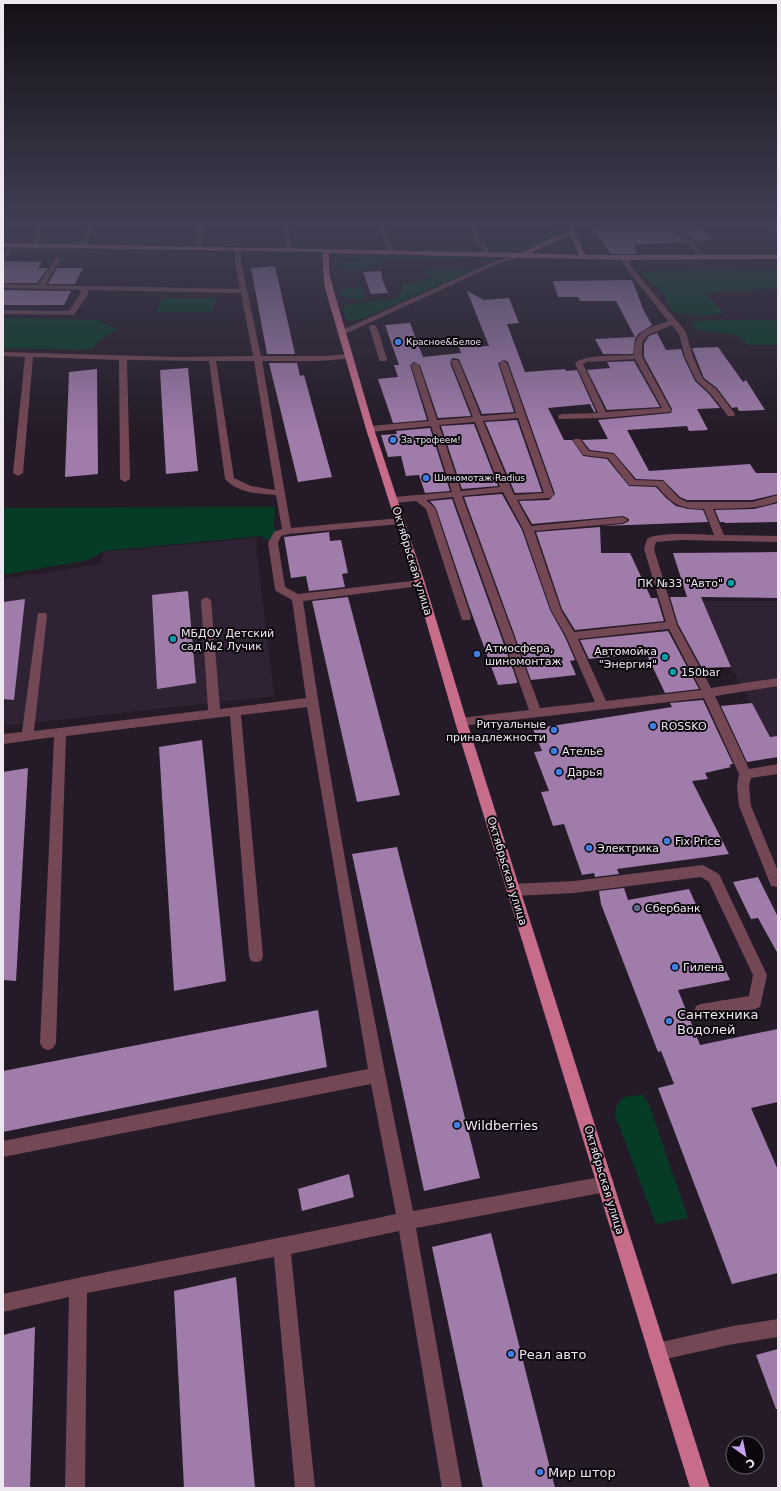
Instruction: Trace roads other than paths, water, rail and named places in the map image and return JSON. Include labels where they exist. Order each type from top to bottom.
[{"type":"main road","name":"Октябрьская улица","points":[[331,292],[370,429],[420,583],[461,722],[606,1184],[656,1352],[700,1488]]},
{"type":"street","points":[[3,312],[71,314],[84,292]]},
{"type":"street","points":[[244,292],[258,359],[281,493],[282,509],[287,531]]},
{"type":"street","points":[[342,332],[432,292]]},
{"type":"street","points":[[648,292],[683,334],[689,357],[700,380],[712,391],[731,414]]},
{"type":"street","points":[[562,417],[603,416],[667,410],[638,357],[638,343],[645,333],[673,322]]},
{"type":"street","points":[[372,327],[383,359]]},
{"type":"street","points":[[3,354],[179,360],[212,358],[323,358],[349,356]]},
{"type":"street","points":[[18,473],[29,355]]},
{"type":"street","points":[[122,357],[125,479]]},
{"type":"street","points":[[603,416],[578,363],[586,360],[638,357]]},
{"type":"street","points":[[212,358],[230,479],[238,485],[251,490],[281,493]]},
{"type":"street","points":[[455,362],[508,493],[528,529],[556,610],[571,636],[602,706]]},
{"type":"street","points":[[394,500],[457,494],[508,493],[550,495],[502,363]]},
{"type":"street","points":[[415,365],[457,494],[536,713]]},
{"type":"street","points":[[370,429],[521,415]]},
{"type":"street","points":[[577,441],[586,453],[611,456],[632,483],[660,483],[675,501],[686,507],[757,505],[768,503],[778,498]]},
{"type":"street","points":[[418,498],[430,508],[466,617]]},
{"type":"street","points":[[707,506],[721,538]]},
{"type":"street","points":[[528,529],[623,520]]},
{"type":"street","points":[[400,521],[287,531],[277,534],[273,543],[280,589],[297,598],[420,583]]},
{"type":"street","points":[[776,882],[745,806],[743,786],[745,774],[708,693],[672,625],[649,549],[652,539],[681,537],[778,539]]},
{"type":"street","points":[[297,598],[312,702],[377,1076],[406,1221],[452,1488]]},
{"type":"street","points":[[206,600],[214,713]]},
{"type":"street","points":[[27,736],[42,616]]},
{"type":"street","points":[[571,636],[672,625]]},
{"type":"street","points":[[461,722],[708,693],[778,682]]},
{"type":"street","points":[[3,739],[312,702]]},
{"type":"street","points":[[235,711],[256,956]]},
{"type":"street","points":[[48,1043],[60,732]]},
{"type":"street","points":[[745,774],[778,769]]},
{"type":"street","points":[[513,890],[574,887],[703,871],[714,878],[760,975],[756,1002],[701,1011]]},
{"type":"street","points":[[3,1149],[377,1076]]},
{"type":"street","points":[[3,1303],[78,1286],[282,1247],[406,1221],[606,1184]]},
{"type":"street","points":[[282,1247],[305,1488]]},
{"type":"street","points":[[75,1488],[78,1286]]},
{"type":"street","points":[[656,1352],[733,1335],[778,1328]]},
{"type":"place","name":"Красное&Белое","points":[[398,342]]},
{"type":"place","name":"За трофеем!","points":[[393,440]]},
{"type":"place","name":"Шиномотаж Radius","points":[[426,478]]},
{"type":"place","name":"ПК №33 \"Авто\"","points":[[731,583]]},
{"type":"place","name":"МБДОУ Детский сад №2 Лучик","points":[[173,639]]},
{"type":"place","name":"Атмосфера, шиномонтаж","points":[[477,654]]},
{"type":"place","name":"Автомойка \"Энергия\"","points":[[665,657]]},
{"type":"place","name":"150bar","points":[[673,672]]},
{"type":"place","name":"ROSSKO","points":[[653,726]]},
{"type":"place","name":"Ритуальные принадлежности","points":[[554,730]]},
{"type":"place","name":"Ателье","points":[[554,751]]},
{"type":"place","name":"Дарья","points":[[559,772]]},
{"type":"place","name":"Fix Price","points":[[667,841]]},
{"type":"place","name":"Электрика","points":[[589,848]]},
{"type":"place","name":"Сбербанк","points":[[637,908]]},
{"type":"place","name":"Гилена","points":[[675,967]]},
{"type":"place","name":"Сантехника Водолей","points":[[669,1021]]},
{"type":"place","name":"Wildberries","points":[[457,1125]]},
{"type":"place","name":"Реал авто","points":[[511,1354]]},
{"type":"place","name":"Мир штор","points":[[540,1472]]}]
